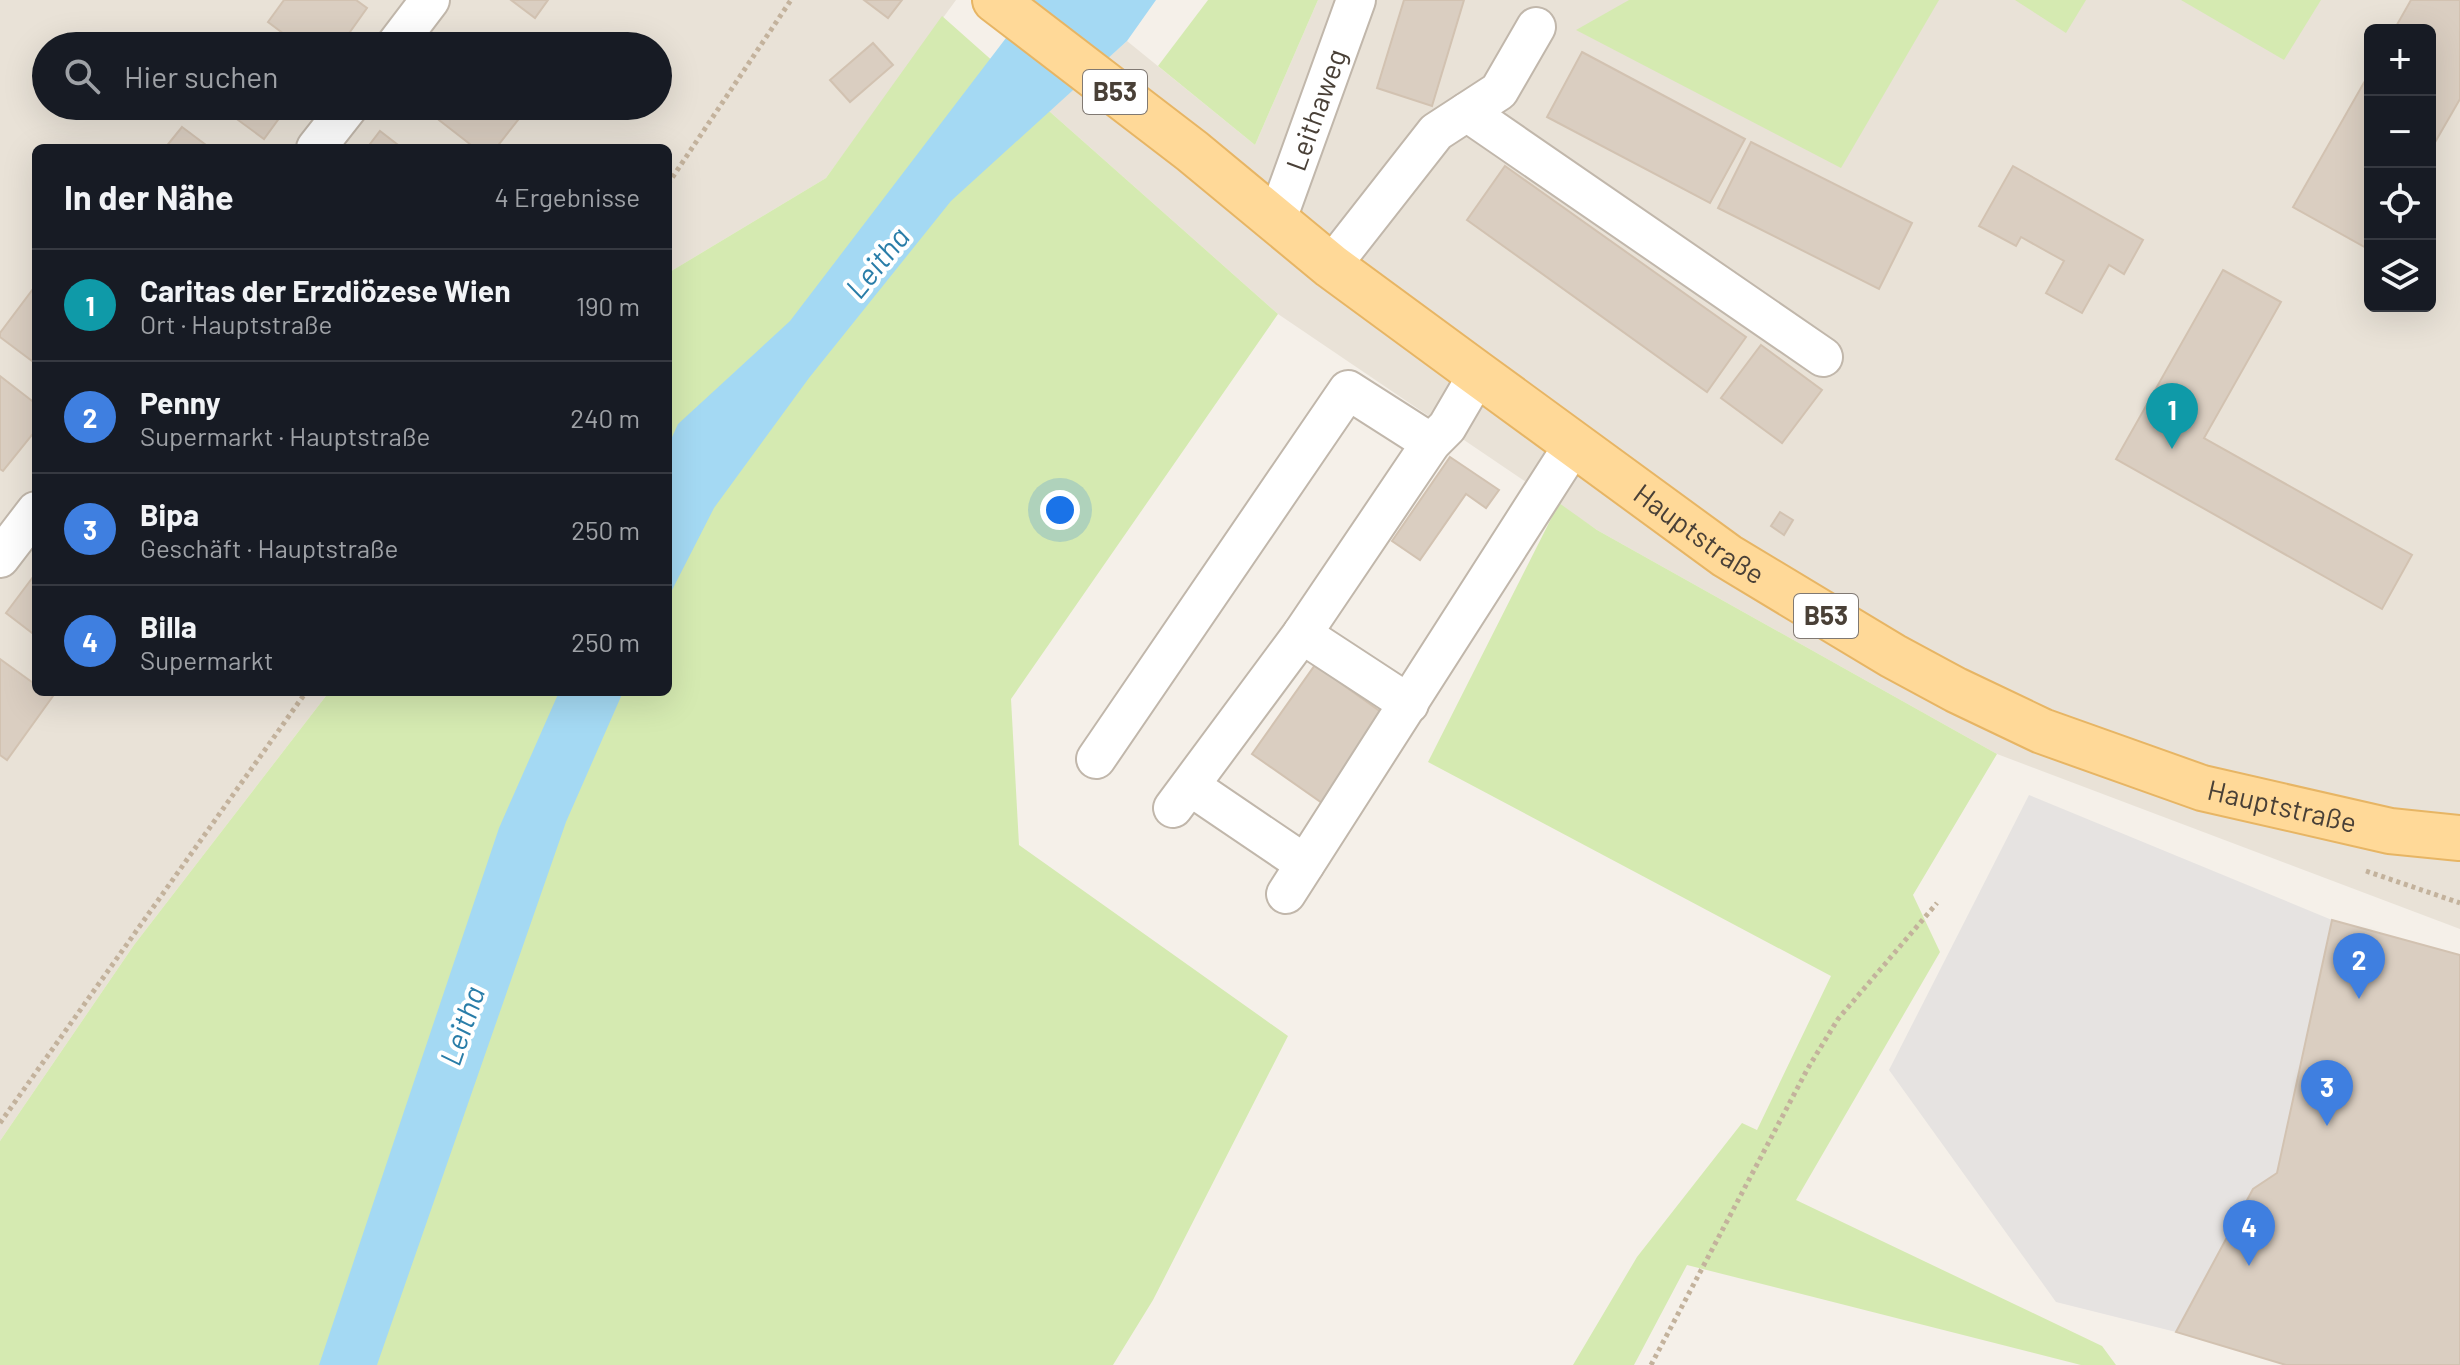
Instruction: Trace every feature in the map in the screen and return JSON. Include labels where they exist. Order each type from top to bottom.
[{"type":"main road","name":"Hauptstraße","points":[[995,0],[1192,151],[1331,266],[1727,556],[1893,656],[2042,731],[2202,788],[2390,831],[2460,838]]},
{"type":"street","points":[[406,32],[430,0]]},
{"type":"street","name":"Leithaweg","points":[[1277,219],[1356,0]]},
{"type":"street","points":[[1331,266],[1436,132],[1499,91],[1536,27]]},
{"type":"street","points":[[1467,112],[1823,357]]},
{"type":"street","points":[[319,144],[338,120]]},
{"type":"street","points":[[1478,374],[1447,427],[1431,443],[1302,634],[1182,797],[1296,879],[1574,444]]},
{"type":"street","points":[[1096,759],[1348,390],[1431,443]]},
{"type":"street","points":[[0,558],[32,516]]},
{"type":"street","points":[[1302,634],[1409,704]]},
{"type":"path","points":[[672,178],[791,0]]},
{"type":"path","points":[[0,1123],[303,696]]},
{"type":"path","points":[[1651,1365],[1808,1068],[1838,1019],[1937,903]]},
{"type":"shaded area","points":[[0,0],[956,0],[826,178],[672,271],[672,144],[32,144],[32,696],[326,696],[134,945],[0,1141]]},
{"type":"shaded area","points":[[1318,0],[2460,0],[2460,929],[1997,754],[1597,530],[1278,314],[1049,111],[1127,41],[1255,145]]},
{"type":"shaded area","points":[[2029,795],[2332,920],[2277,1173],[2253,1189],[2176,1332],[2056,1302],[1889,1070]]},
{"type":"green space","points":[[1208,0],[1318,0],[1255,145],[1158,66]]},
{"type":"green space","points":[[1629,0],[1939,0],[1841,168],[1576,30]]},
{"type":"green space","points":[[2015,0],[2086,0],[2066,33]]},
{"type":"green space","points":[[2181,0],[2321,0],[2284,60]]},
{"type":"green space","points":[[942,16],[1278,314],[1011,699],[1019,845],[1288,1036],[1153,1300],[1113,1365],[0,1365],[0,1141],[134,945],[326,696],[672,696],[672,271],[826,178]]},
{"type":"green space","points":[[1559,503],[1597,530],[1997,754],[1913,895],[1940,952],[1796,1200],[2102,1346],[2116,1365],[2081,1365],[1687,1265],[1634,1365],[1573,1365],[1637,1257],[1742,1123],[1757,1130],[1831,976],[1428,762]]},
{"type":"water","name":"Leitha","points":[[1035,0],[1156,0],[1127,41],[951,201],[809,378],[714,508],[672,590],[672,437],[678,424],[790,321]]},
{"type":"water","name":"Leitha","points":[[557,696],[621,696],[566,822],[377,1365],[319,1365],[499,828]]},
{"type":"building","points":[[284,0],[356,0],[367,8],[350,32],[281,32],[268,22]]},
{"type":"building","points":[[511,0],[548,0],[535,18]]},
{"type":"building","points":[[864,0],[902,0],[888,18]]},
{"type":"building","points":[[1404,0],[1464,0],[1432,106],[1377,88]]},
{"type":"building","points":[[2411,0],[2460,0],[2460,99],[2436,141],[2436,24],[2397,24]]},
{"type":"building","points":[[873,43],[893,65],[850,102],[830,80]]},
{"type":"building","points":[[1582,52],[1745,139],[1710,203],[1547,117]]},
{"type":"building","points":[[2364,83],[2364,247],[2293,207]]},
{"type":"building","points":[[238,120],[278,120],[264,139]]},
{"type":"building","points":[[439,120],[518,120],[499,144],[470,144]]},
{"type":"building","points":[[182,127],[205,144],[168,144]]},
{"type":"building","points":[[380,131],[397,144],[370,144]]},
{"type":"building","points":[[1751,142],[1912,223],[1879,289],[1718,208]]},
{"type":"building","points":[[1505,166],[1746,337],[1707,392],[1467,220]]},
{"type":"building","points":[[2013,166],[2143,240],[2124,274],[2109,265],[2082,313],[2046,293],[2064,261],[2021,237],[2016,246],[1979,226]]},
{"type":"building","points":[[2223,270],[2281,302],[2204,438],[2412,555],[2382,609],[2116,459]]},
{"type":"building","points":[[32,290],[32,361],[0,337]]},
{"type":"building","points":[[1761,345],[1822,390],[1782,443],[1721,398]]},
{"type":"building","points":[[0,376],[32,401],[32,435],[3,471],[0,469]]},
{"type":"building","points":[[1450,457],[1499,490],[1486,508],[1466,494],[1420,560],[1392,541]]},
{"type":"building","points":[[1780,512],[1793,520],[1784,535],[1771,526]]},
{"type":"building","points":[[32,578],[32,633],[6,613]]},
{"type":"building","points":[[0,659],[32,682],[32,696],[53,696],[7,760],[0,755]]},
{"type":"building","points":[[1315,665],[1388,717],[1325,805],[1252,754]]},
{"type":"building","points":[[2332,920],[2460,955],[2460,1365],[2286,1365],[2176,1332],[2253,1189],[2277,1173]]},
{"type":"place","name":"Caritas der Erzdiözese Wien","points":[[2172,449]]},
{"type":"place","name":"Penny","points":[[2359,999]]},
{"type":"place","name":"Bipa","points":[[2327,1126]]},
{"type":"place","name":"Billa","points":[[2249,1266]]}]
